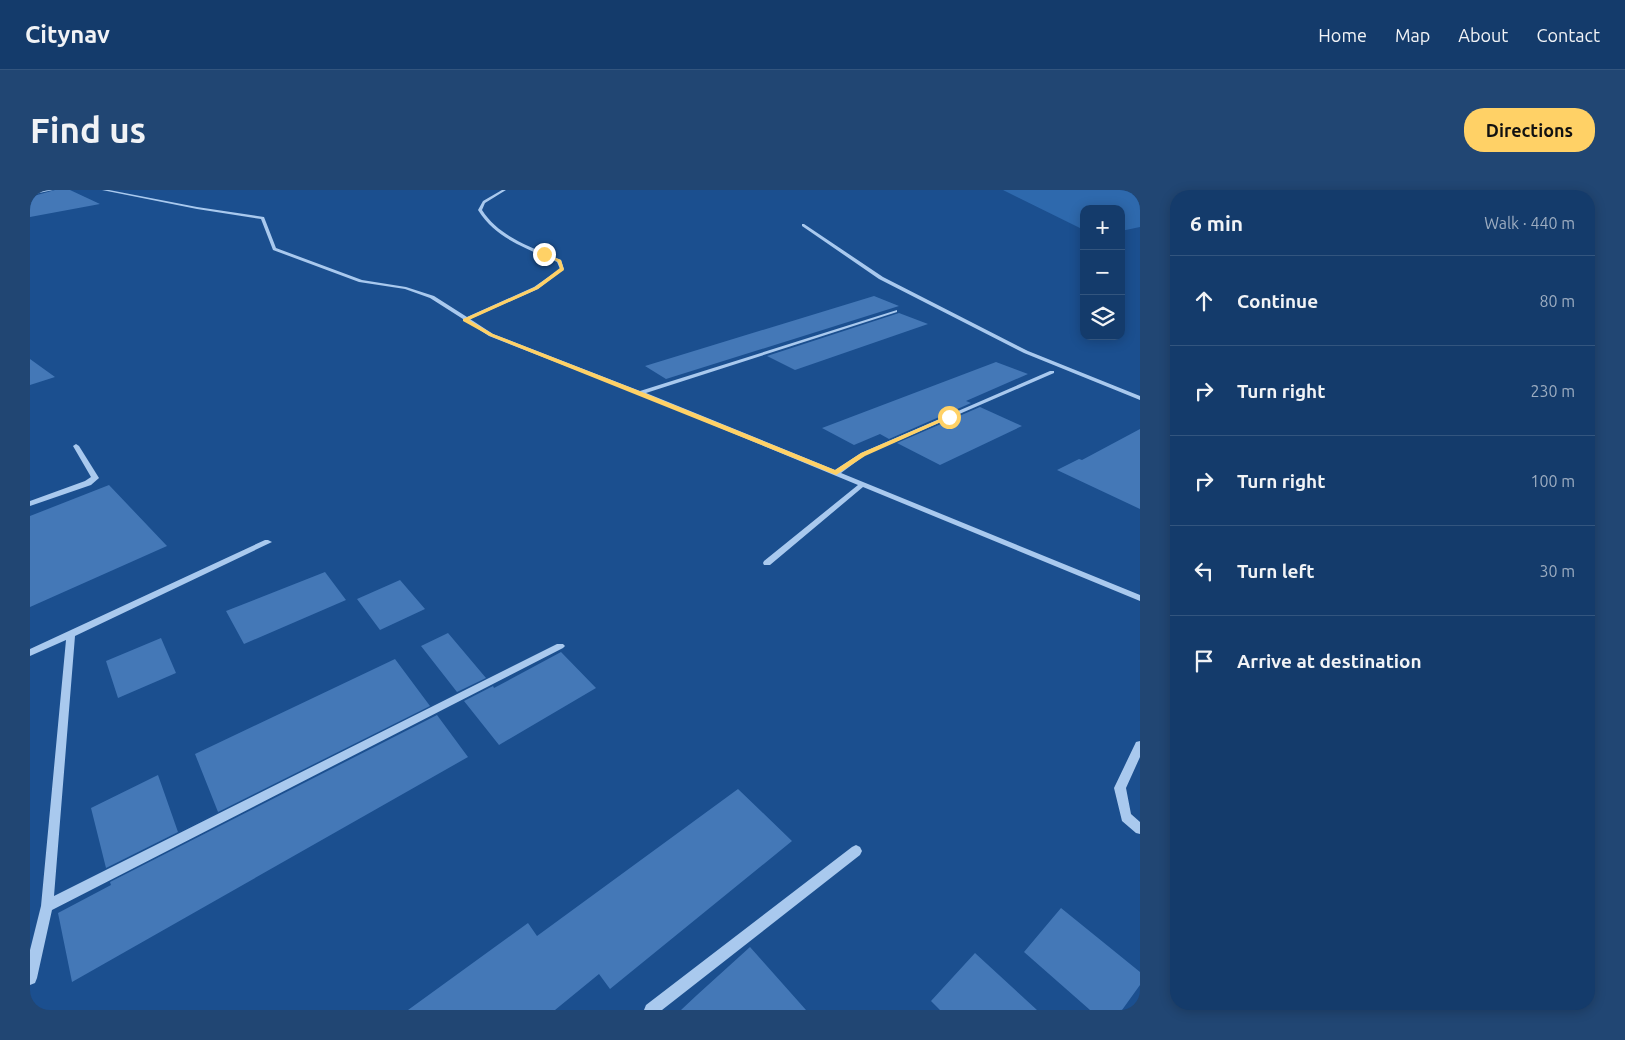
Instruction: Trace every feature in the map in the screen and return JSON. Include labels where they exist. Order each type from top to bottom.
[{"type":"street","points":[[30,194],[51,190]]},
{"type":"street","points":[[104,190],[197,208],[263,218],[274,249],[361,281],[406,288],[432,297],[491,335],[640,393],[1140,598]]},
{"type":"street","points":[[465,320],[536,288],[562,269],[560,261],[497,231],[485,219],[480,210],[484,202],[504,190]]},
{"type":"street","points":[[803,225],[881,278],[1026,352],[1140,398]]},
{"type":"street","points":[[640,393],[895,311]]},
{"type":"street","points":[[836,473],[863,454],[1052,372]]},
{"type":"street","points":[[30,504],[88,483],[95,478],[76,446]]},
{"type":"street","points":[[767,563],[863,484]]},
{"type":"street","points":[[30,653],[268,542]]},
{"type":"street","points":[[30,978],[47,906],[71,634]]},
{"type":"street","points":[[47,906],[560,646]]},
{"type":"street","points":[[1140,745],[1120,788],[1126,817],[1140,828]]},
{"type":"street","points":[[652,1010],[856,851]]},
{"type":"shaded area","points":[[1003,190],[1140,190],[1140,227],[1125,230],[1125,205],[1080,205],[1080,228]]},
{"type":"building","points":[[55,190],[70,190],[100,204],[30,217],[30,197]]},
{"type":"building","points":[[874,296],[899,306],[666,379],[645,366]]},
{"type":"building","points":[[899,313],[928,324],[795,370],[767,356]]},
{"type":"building","points":[[30,359],[55,377],[30,385]]},
{"type":"building","points":[[996,362],[1028,374],[966,401],[971,403],[889,439],[880,434],[854,445],[822,428]]},
{"type":"building","points":[[980,407],[1022,426],[940,465],[897,443]]},
{"type":"building","points":[[1140,429],[1140,509],[1057,470],[1079,459],[1082,460]]},
{"type":"building","points":[[109,485],[167,546],[30,607],[30,516]]},
{"type":"building","points":[[325,572],[346,600],[244,644],[226,611]]},
{"type":"building","points":[[400,580],[425,609],[380,630],[357,599]]},
{"type":"building","points":[[448,633],[486,678],[457,692],[421,646]]},
{"type":"building","points":[[161,638],[176,673],[118,698],[106,661]]},
{"type":"building","points":[[561,652],[596,688],[499,745],[464,701],[493,686],[494,688]]},
{"type":"building","points":[[395,659],[430,706],[218,812],[195,754]]},
{"type":"building","points":[[437,715],[468,757],[72,982],[58,913],[111,885],[110,882]]},
{"type":"building","points":[[158,775],[178,832],[106,868],[91,808]]},
{"type":"building","points":[[738,789],[792,841],[610,989],[599,974],[555,1010],[408,1010],[528,923],[537,936]]},
{"type":"building","points":[[1061,908],[1140,972],[1140,985],[1122,1010],[1090,1010],[1024,952]]},
{"type":"building","points":[[750,947],[806,1010],[681,1010],[697,995]]},
{"type":"building","points":[[975,953],[1037,1010],[940,1010],[931,1001]]},
{"type":"route","points":[[544,254],[560,261],[562,269],[536,288],[465,320],[491,335],[836,473],[863,454],[949,417]]}]
